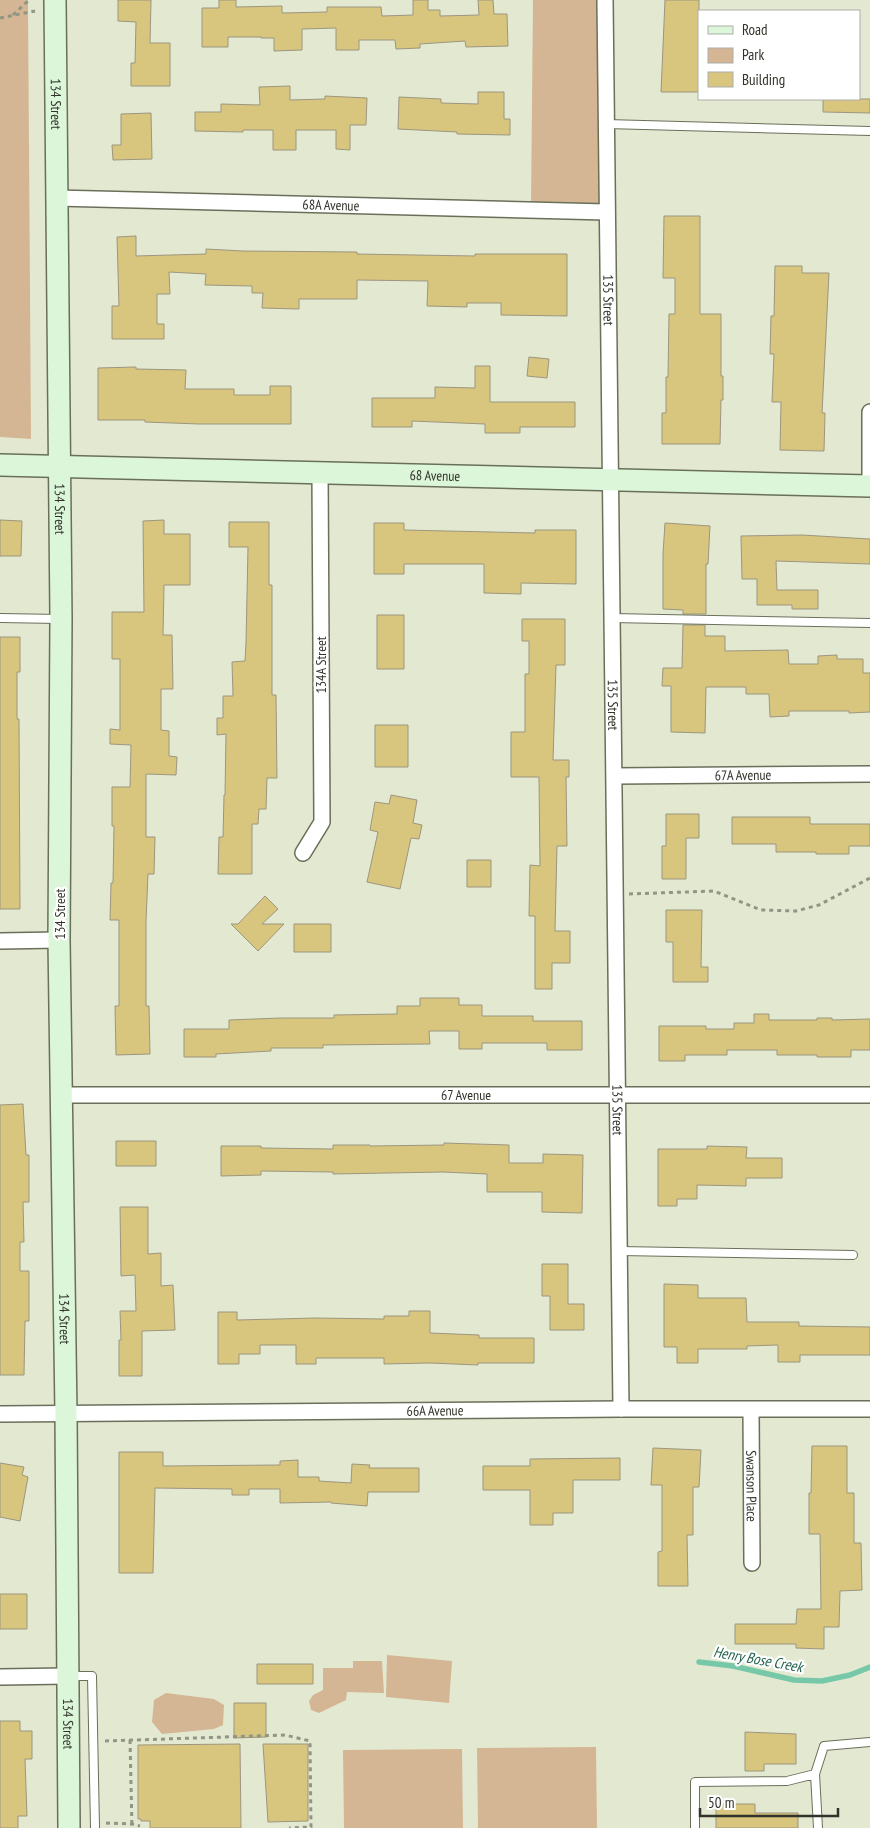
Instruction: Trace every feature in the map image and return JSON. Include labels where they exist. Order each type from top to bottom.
[{"type":"street","name":"134 Street","points":[[55,0],[61,619],[59,940],[66,1414],[68,1828]]},
{"type":"street","name":"135 Street","points":[[605,0],[621,1409]]},
{"type":"street","name":"68A Avenue","points":[[56,198],[606,212]]},
{"type":"street","points":[[870,412],[870,486]]},
{"type":"street","name":"68 Avenue","points":[[0,465],[870,486]]},
{"type":"street","name":"134A Street","points":[[303,853],[322,822],[320,472]]},
{"type":"street","name":"67A Avenue","points":[[615,776],[870,774]]},
{"type":"street","points":[[0,941],[59,940]]},
{"type":"street","name":"67 Avenue","points":[[62,1095],[870,1095]]},
{"type":"street","name":"66A Avenue","points":[[0,1414],[621,1409],[870,1410]]},
{"type":"street","name":"Swanson Place","points":[[751,1410],[752,1564]]},
{"type":"street","points":[[0,1677],[67,1676]]},
{"type":"lane","points":[[606,124],[870,131]]},
{"type":"lane","points":[[0,618],[61,619]]},
{"type":"lane","points":[[612,618],[870,623]]},
{"type":"lane","points":[[620,1252],[853,1255]]},
{"type":"lane","points":[[67,1676],[92,1676],[95,1828]]},
{"type":"lane","points":[[818,1828],[815,1774],[824,1746],[870,1742]]},
{"type":"lane","points":[[695,1828],[695,1782],[787,1781],[815,1774]]},
{"type":"path","points":[[12,16],[29,0]]},
{"type":"path","points":[[0,18],[35,11]]},
{"type":"path","points":[[629,894],[714,891],[761,910],[796,911],[819,905],[870,878]]},
{"type":"path","points":[[104,1741],[285,1735],[310,1741],[310,1827],[289,1828]]},
{"type":"path","points":[[130,1740],[132,1826]]},
{"type":"path","points":[[105,1823],[140,1826]]},
{"type":"green space","points":[[0,0],[28,0],[31,439],[0,437]]},
{"type":"green space","points":[[533,0],[598,0],[599,205],[531,204]]},
{"type":"green space","points":[[387,1655],[452,1661],[449,1703],[386,1697]]},
{"type":"green space","points":[[353,1661],[382,1661],[384,1693],[347,1692],[346,1700],[319,1713],[311,1710],[309,1701],[313,1695],[323,1690],[323,1668],[353,1668]]},
{"type":"green space","points":[[166,1693],[214,1699],[224,1705],[223,1725],[214,1729],[162,1734],[152,1722],[154,1700]]},
{"type":"green space","points":[[596,1747],[597,1828],[478,1828],[477,1748]]},
{"type":"green space","points":[[462,1749],[463,1828],[344,1828],[343,1750]]},
{"type":"building","points":[[118,0],[151,0],[150,43],[170,43],[170,86],[131,86],[131,63],[135,63],[136,22],[118,21]]},
{"type":"building","points":[[219,0],[236,0],[236,7],[282,6],[282,13],[327,12],[327,7],[381,7],[382,16],[413,15],[413,0],[428,0],[428,10],[440,10],[440,16],[479,15],[478,0],[493,0],[494,14],[507,14],[508,46],[466,47],[465,41],[420,44],[420,48],[396,49],[395,40],[359,40],[359,50],[336,50],[336,28],[302,29],[302,50],[274,51],[274,38],[261,37],[228,37],[228,47],[202,47],[202,8],[219,8]]},
{"type":"building","points":[[665,0],[699,0],[698,92],[661,92]]},
{"type":"building","points":[[290,86],[290,100],[325,99],[325,96],[367,98],[366,125],[350,125],[350,150],[336,149],[336,130],[296,130],[296,150],[273,150],[273,130],[243,130],[243,132],[195,131],[195,112],[221,112],[221,104],[260,105],[259,87]]},
{"type":"building","points":[[478,92],[504,92],[504,119],[510,119],[510,135],[457,134],[457,132],[398,129],[399,97],[441,99],[441,103],[478,104]]},
{"type":"building","points":[[870,99],[870,113],[823,112],[823,100]]},
{"type":"building","points":[[151,113],[152,159],[113,160],[112,145],[121,145],[121,114]]},
{"type":"building","points":[[664,216],[700,216],[700,314],[721,314],[723,400],[721,400],[720,444],[662,444],[662,413],[666,413],[666,377],[668,377],[669,314],[675,314],[675,278],[663,278]]},
{"type":"building","points":[[136,236],[136,256],[206,254],[206,249],[475,256],[475,254],[567,254],[567,316],[501,315],[501,303],[467,303],[467,307],[427,306],[428,281],[357,280],[357,299],[299,299],[299,309],[262,308],[263,293],[252,293],[252,286],[205,285],[206,274],[169,272],[170,294],[157,294],[157,324],[164,324],[164,339],[112,339],[112,306],[119,306],[117,237]]},
{"type":"building","points":[[775,266],[802,266],[802,273],[829,273],[822,413],[825,413],[824,451],[780,450],[781,402],[772,402],[774,354],[770,354],[771,316],[774,316]]},
{"type":"building","points":[[529,357],[549,359],[547,378],[527,376]]},
{"type":"building","points":[[475,366],[490,366],[490,402],[575,402],[575,427],[520,427],[520,433],[485,433],[485,424],[412,421],[412,427],[372,427],[372,398],[435,398],[435,387],[475,388]]},
{"type":"building","points":[[136,367],[136,369],[186,370],[185,389],[234,389],[234,395],[270,395],[270,386],[291,386],[291,424],[199,424],[145,422],[145,420],[98,420],[98,368]]},
{"type":"building","points":[[0,520],[22,521],[21,556],[0,556]]},
{"type":"building","points":[[164,520],[164,534],[190,534],[190,585],[164,585],[163,635],[172,635],[173,689],[161,689],[161,730],[169,731],[169,756],[177,757],[176,775],[146,774],[146,837],[155,837],[154,874],[148,874],[146,921],[146,1006],[149,1006],[150,1054],[116,1055],[115,1006],[119,1006],[119,920],[110,920],[114,826],[112,826],[112,787],[130,787],[131,745],[110,744],[110,729],[120,730],[120,659],[112,659],[112,612],[144,612],[143,521]]},
{"type":"building","points":[[229,522],[269,522],[269,585],[272,585],[272,695],[276,695],[277,778],[267,778],[266,809],[259,809],[258,824],[252,824],[252,874],[218,874],[219,837],[223,837],[226,734],[217,735],[217,718],[223,718],[223,696],[233,696],[232,662],[245,661],[246,643],[248,547],[229,547]]},
{"type":"building","points":[[374,523],[404,523],[404,530],[535,533],[535,530],[576,530],[576,584],[521,583],[521,594],[484,593],[484,564],[404,564],[404,574],[374,574]]},
{"type":"building","points":[[665,523],[710,526],[708,564],[706,564],[706,614],[683,614],[683,610],[663,609]]},
{"type":"building","points":[[802,535],[870,539],[870,564],[776,561],[777,590],[818,590],[818,609],[792,609],[792,605],[757,605],[757,579],[742,579],[741,536]]},
{"type":"building","points":[[377,615],[404,615],[404,669],[377,669]]},
{"type":"building","points":[[522,619],[565,619],[565,665],[556,665],[553,760],[569,760],[569,777],[566,777],[567,846],[557,846],[555,931],[570,931],[570,963],[552,963],[552,989],[535,989],[535,916],[529,916],[530,865],[540,866],[539,777],[511,777],[511,732],[525,732],[525,674],[529,674],[529,641],[522,641]]},
{"type":"building","points":[[683,625],[705,625],[705,636],[725,636],[725,651],[788,650],[789,664],[818,664],[818,656],[837,655],[837,659],[863,659],[863,673],[870,673],[870,712],[789,711],[789,716],[770,717],[769,694],[746,694],[746,687],[706,687],[705,733],[671,732],[671,686],[662,686],[663,668],[682,668]]},
{"type":"building","points":[[0,637],[20,637],[20,672],[17,672],[17,719],[19,719],[20,909],[0,909]]},
{"type":"building","points":[[375,725],[408,725],[408,767],[375,767]]},
{"type":"building","points":[[391,795],[417,800],[413,823],[422,825],[419,839],[411,838],[400,889],[367,882],[378,832],[370,830],[375,802],[389,804]]},
{"type":"building","points":[[666,814],[699,814],[699,838],[686,838],[686,879],[662,879],[662,846],[666,846]]},
{"type":"building","points":[[732,817],[810,817],[810,824],[870,824],[870,846],[849,846],[849,854],[816,854],[816,852],[776,852],[776,844],[732,844]]},
{"type":"building","points":[[467,860],[491,860],[491,887],[467,887]]},
{"type":"building","points":[[265,896],[278,909],[262,924],[284,924],[258,951],[231,924],[238,924]]},
{"type":"building","points":[[666,910],[702,910],[701,967],[708,967],[708,982],[673,982],[673,942],[666,942]]},
{"type":"building","points":[[294,924],[331,924],[331,952],[294,952]]},
{"type":"building","points":[[420,998],[459,998],[459,1005],[482,1005],[482,1016],[533,1016],[533,1021],[582,1021],[582,1050],[547,1050],[547,1043],[482,1043],[482,1049],[459,1049],[459,1031],[429,1031],[430,1044],[323,1045],[323,1048],[271,1048],[271,1051],[216,1054],[216,1057],[184,1057],[184,1029],[229,1029],[229,1020],[334,1018],[334,1015],[397,1014],[397,1006],[420,1006]]},
{"type":"building","points":[[754,1014],[769,1014],[769,1020],[817,1020],[817,1018],[832,1018],[832,1020],[870,1019],[870,1050],[851,1050],[851,1057],[817,1057],[817,1055],[777,1055],[777,1050],[727,1050],[727,1055],[685,1055],[685,1061],[659,1061],[659,1026],[706,1026],[706,1029],[734,1029],[734,1023],[754,1023]]},
{"type":"building","points":[[23,1104],[26,1155],[29,1155],[29,1202],[23,1202],[24,1242],[20,1242],[20,1271],[29,1271],[29,1321],[25,1321],[24,1375],[0,1375],[0,1105]]},
{"type":"building","points":[[116,1141],[156,1141],[156,1166],[116,1166]]},
{"type":"building","points":[[444,1143],[509,1145],[509,1163],[543,1163],[543,1154],[583,1155],[582,1213],[542,1212],[542,1192],[487,1192],[487,1174],[443,1172],[333,1174],[333,1172],[261,1171],[261,1175],[221,1176],[221,1146],[333,1149],[333,1145],[444,1145]]},
{"type":"building","points":[[707,1146],[747,1147],[746,1158],[782,1158],[782,1178],[746,1178],[746,1186],[697,1185],[697,1199],[677,1199],[677,1206],[658,1206],[658,1149],[707,1149]]},
{"type":"building","points":[[120,1207],[148,1207],[148,1254],[161,1253],[161,1286],[173,1285],[175,1330],[142,1331],[142,1376],[119,1376],[120,1311],[136,1311],[135,1275],[121,1276]]},
{"type":"building","points":[[542,1264],[568,1264],[568,1304],[584,1304],[584,1330],[550,1330],[550,1296],[542,1296]]},
{"type":"building","points":[[664,1284],[698,1285],[698,1298],[746,1298],[747,1322],[799,1322],[799,1326],[870,1327],[870,1355],[800,1355],[800,1362],[778,1362],[778,1345],[747,1346],[747,1349],[698,1349],[698,1363],[677,1363],[677,1347],[664,1347]]},
{"type":"building","points":[[409,1311],[430,1311],[430,1333],[479,1335],[479,1338],[534,1338],[534,1363],[478,1363],[478,1365],[384,1364],[384,1358],[316,1358],[316,1364],[296,1364],[296,1345],[260,1345],[260,1354],[239,1354],[239,1364],[218,1364],[218,1312],[237,1312],[237,1320],[384,1319],[384,1316],[409,1316]]},
{"type":"building","points":[[812,1446],[847,1446],[847,1493],[854,1493],[854,1543],[861,1543],[862,1590],[840,1591],[839,1627],[824,1627],[824,1649],[796,1648],[796,1644],[735,1644],[735,1624],[796,1624],[797,1609],[821,1609],[820,1534],[809,1534]]},
{"type":"building","points":[[653,1448],[701,1450],[699,1487],[693,1487],[693,1535],[687,1535],[688,1586],[658,1586],[658,1552],[662,1551],[662,1485],[651,1485]]},
{"type":"building","points":[[119,1452],[163,1452],[163,1466],[280,1465],[280,1461],[298,1460],[298,1477],[319,1477],[319,1481],[351,1483],[352,1464],[370,1465],[369,1468],[419,1468],[419,1492],[368,1492],[367,1506],[331,1502],[280,1503],[280,1489],[249,1489],[249,1495],[232,1495],[232,1489],[155,1488],[153,1573],[119,1573]]},
{"type":"building","points":[[620,1458],[620,1480],[573,1480],[573,1513],[553,1513],[553,1525],[530,1525],[530,1490],[483,1490],[483,1466],[530,1466],[530,1459]]},
{"type":"building","points":[[0,1463],[24,1467],[22,1475],[28,1477],[20,1521],[0,1517]]},
{"type":"building","points":[[0,1594],[27,1594],[27,1629],[0,1629]]},
{"type":"building","points":[[257,1664],[313,1664],[313,1684],[257,1684]]},
{"type":"building","points":[[234,1703],[266,1703],[266,1737],[234,1738]]},
{"type":"building","points":[[0,1721],[20,1721],[20,1731],[32,1731],[32,1759],[25,1759],[27,1816],[18,1816],[18,1828],[0,1828]]},
{"type":"building","points":[[745,1732],[796,1734],[796,1764],[764,1764],[764,1771],[745,1771]]},
{"type":"building","points":[[240,1744],[241,1828],[150,1828],[150,1821],[138,1819],[138,1745]]},
{"type":"building","points":[[263,1744],[308,1744],[308,1821],[268,1822]]},
{"type":"building","points":[[716,1804],[755,1804],[755,1813],[798,1813],[798,1828],[716,1828]]},
{"type":"waterway","name":"Henry Bose Creek","points":[[699,1662],[733,1666],[794,1680],[822,1681],[850,1675],[870,1667]]}]
